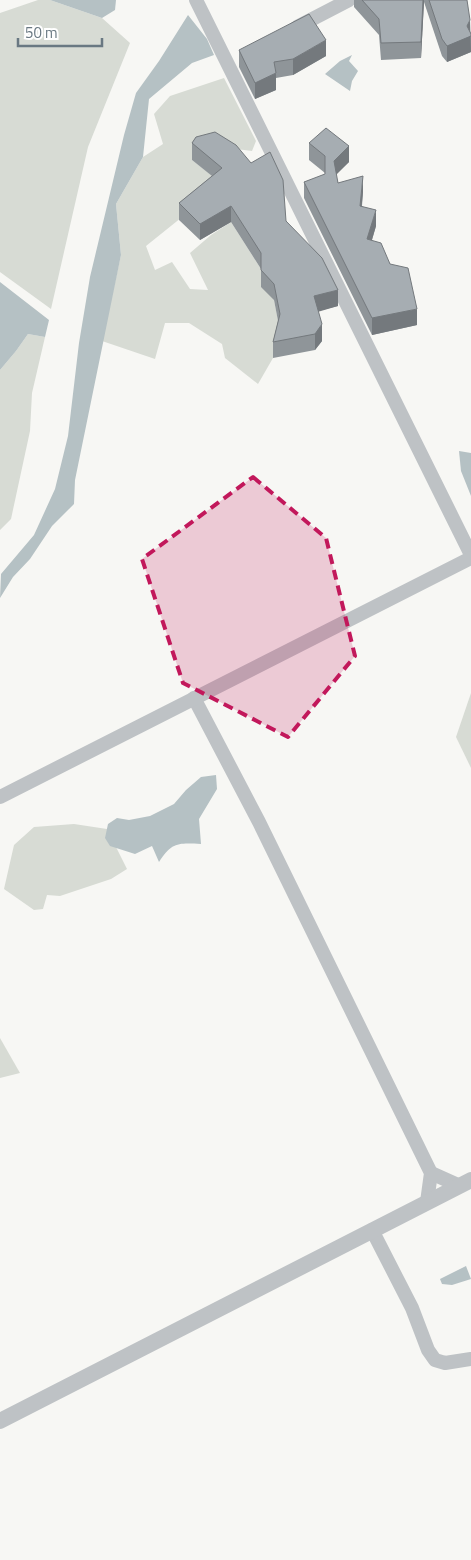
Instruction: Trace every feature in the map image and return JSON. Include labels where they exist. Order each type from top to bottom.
[{"type":"street","points":[[0,797],[471,556],[232,61],[196,0]]},
{"type":"street","points":[[288,32],[349,0]]},
{"type":"street","points":[[194,698],[263,831],[431,1173],[427,1202]]},
{"type":"street","points":[[431,1173],[466,1183]]},
{"type":"street","points":[[0,1421],[466,1183]]},
{"type":"street","points":[[372,1230],[412,1308],[428,1350],[435,1360],[445,1363],[471,1359]]},
{"type":"highlighted area","points":[[253,477],[326,538],[355,656],[288,737],[183,683],[142,559]]},
{"type":"shaded area","points":[[38,0],[50,0],[102,18],[130,43],[88,147],[51,309],[0,272],[0,13]]},
{"type":"shaded area","points":[[50,0],[116,0],[115,10],[102,18]]},
{"type":"shaded area","points":[[188,15],[207,39],[214,55],[192,63],[149,99],[143,157],[116,204],[121,255],[75,480],[74,504],[52,526],[30,559],[13,577],[0,598],[1,574],[34,535],[55,489],[68,436],[79,343],[90,277],[136,93]]},
{"type":"shaded area","points":[[352,55],[349,61],[358,71],[352,81],[350,91],[325,74],[340,61]]},
{"type":"shaded area","points":[[224,78],[256,141],[252,151],[221,147],[192,154],[192,160],[219,181],[217,189],[146,246],[155,270],[172,262],[190,289],[208,290],[190,253],[211,235],[231,222],[261,269],[274,300],[280,331],[273,358],[258,384],[225,358],[222,344],[189,323],[165,323],[155,359],[102,341],[121,255],[116,204],[143,157],[163,144],[154,114],[170,96]]},
{"type":"shaded area","points":[[0,282],[49,320],[45,337],[28,334],[0,370]]},
{"type":"shaded area","points":[[28,334],[45,337],[32,393],[30,431],[11,519],[0,530],[0,370]]},
{"type":"shaded area","points":[[459,451],[471,453],[471,496],[461,471]]},
{"type":"shaded area","points":[[471,693],[471,768],[456,737]]},
{"type":"shaded area","points":[[216,775],[217,789],[199,819],[201,844],[176,845],[159,862],[152,846],[135,854],[110,846],[105,838],[108,824],[117,818],[129,820],[150,816],[174,804],[201,777]]},
{"type":"shaded area","points":[[74,824],[107,829],[127,869],[111,879],[60,896],[47,895],[43,909],[34,910],[4,889],[14,845],[34,827]]},
{"type":"shaded area","points":[[0,1038],[20,1073],[0,1078]]},
{"type":"shaded area","points":[[466,1266],[471,1279],[452,1285],[442,1284],[440,1279]]},
{"type":"building","points":[[362,0],[423,0],[421,42],[381,43],[379,19]]},
{"type":"building","points":[[429,0],[467,0],[470,20],[467,26],[471,36],[447,46],[442,39]]},
{"type":"building","points":[[309,14],[326,40],[293,59],[274,62],[276,73],[255,83],[239,50]]},
{"type":"building","points":[[326,128],[349,146],[334,161],[338,183],[363,176],[360,206],[376,210],[367,239],[381,243],[390,264],[408,268],[417,309],[372,318],[304,182],[325,174],[325,156],[309,143]]},
{"type":"building","points":[[215,132],[236,145],[251,163],[270,152],[283,180],[286,221],[322,258],[338,290],[314,296],[322,324],[315,334],[273,342],[280,314],[274,284],[261,270],[261,253],[231,206],[200,224],[179,203],[222,168],[192,143],[196,137]]}]
